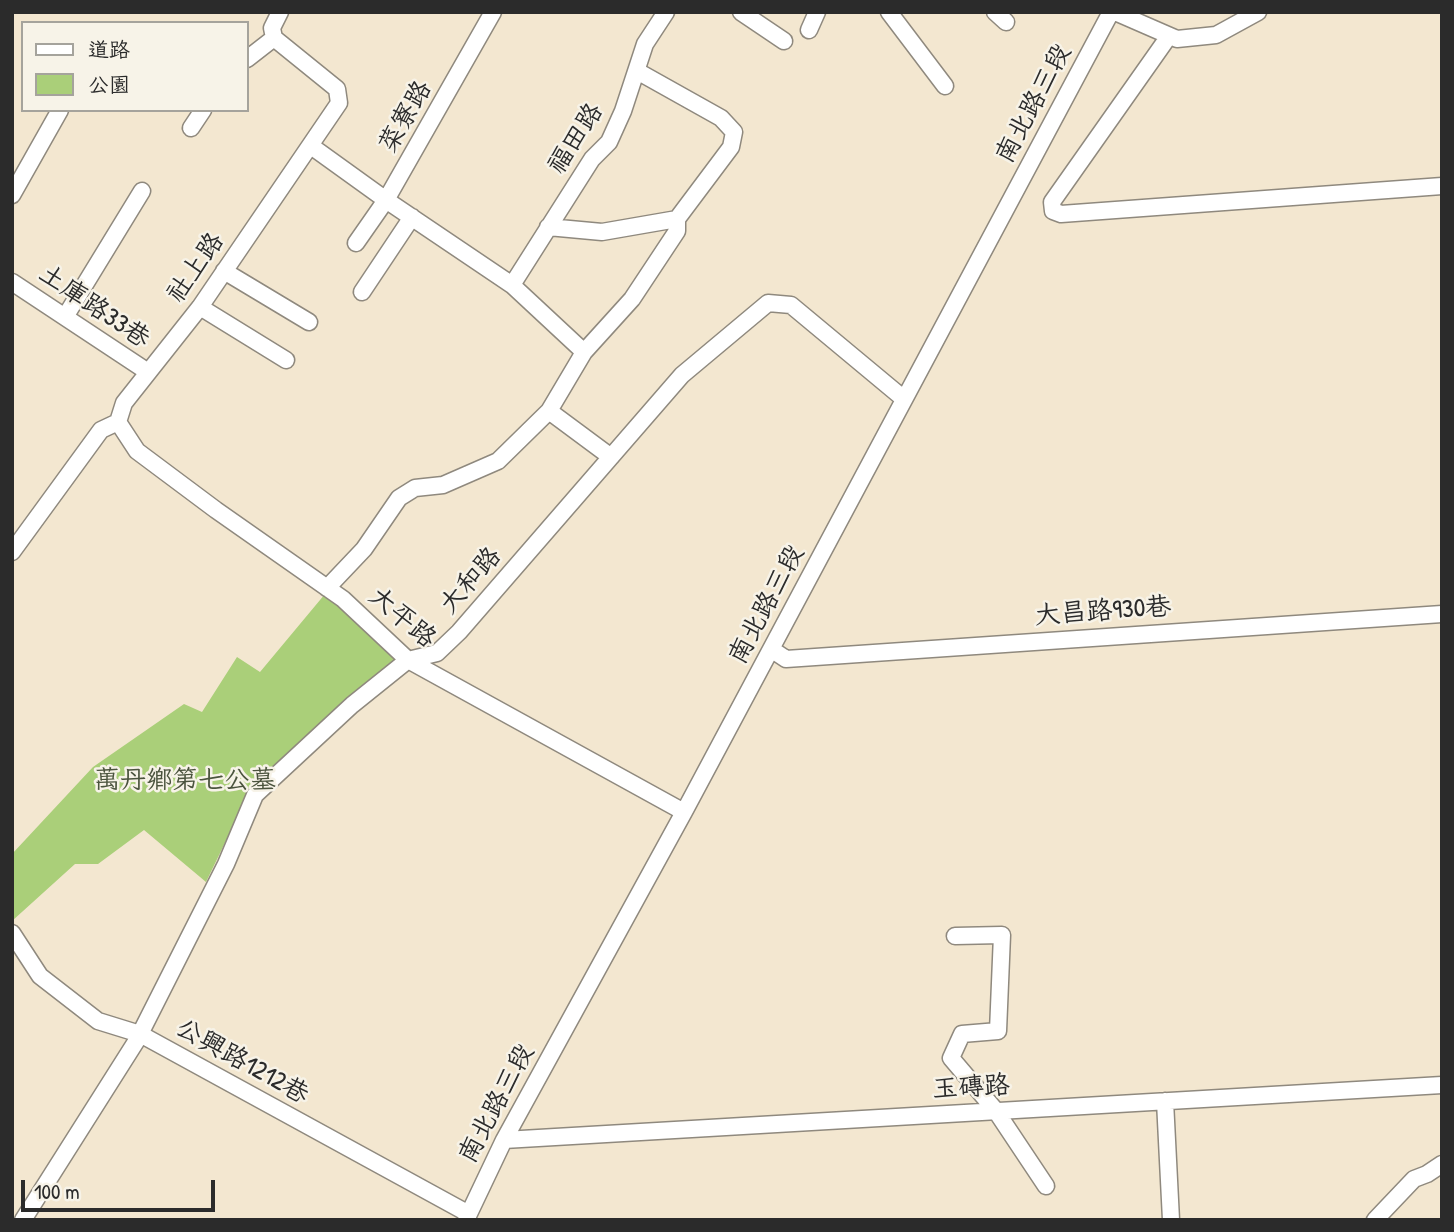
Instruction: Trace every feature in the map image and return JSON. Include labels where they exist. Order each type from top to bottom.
[{"type":"street","points":[[248,58],[274,38],[272,28],[280,12]]},
{"type":"street","name":"菜寮路","points":[[356,243],[386,200],[493,12]]},
{"type":"street","name":"福田路","points":[[512,285],[592,159],[609,142],[624,111],[645,44],[666,12]]},
{"type":"street","points":[[741,12],[784,41]]},
{"type":"street","points":[[809,30],[817,12]]},
{"type":"street","points":[[889,12],[945,86]]},
{"type":"street","points":[[1113,12],[1177,39],[1216,35],[1258,12]]},
{"type":"street","name":"南北路三段","points":[[467,1217],[504,1140],[684,812],[1113,12]]},
{"type":"street","points":[[1169,36],[1052,202],[1053,211],[1060,214],[1442,186]]},
{"type":"street","name":"社上路","points":[[12,552],[101,430],[118,422],[124,403],[200,307],[339,103],[337,89],[274,38]]},
{"type":"street","points":[[327,588],[365,549],[399,498],[415,488],[443,485],[498,461],[549,411],[584,352],[632,299],[677,231],[677,219],[731,146],[734,132],[721,118],[636,71]]},
{"type":"street","points":[[12,195],[59,112]]},
{"type":"street","points":[[191,128],[202,112]]},
{"type":"street","points":[[311,146],[512,285],[584,352]]},
{"type":"street","points":[[65,317],[142,191]]},
{"type":"street","points":[[362,292],[412,217]]},
{"type":"street","points":[[548,227],[602,232],[677,219]]},
{"type":"street","points":[[224,271],[309,322]]},
{"type":"street","name":"土庫路33巷","points":[[12,282],[148,372]]},
{"type":"street","name":"大和路","points":[[23,1220],[140,1034],[226,864],[256,795],[352,705],[408,660],[437,653],[460,632],[682,375],[768,303],[791,305],[904,400]]},
{"type":"street","points":[[200,307],[286,360]]},
{"type":"street","points":[[549,411],[611,457]]},
{"type":"street","name":"大平路","points":[[118,422],[137,451],[343,599],[408,660],[684,812]]},
{"type":"street","name":"大昌路930巷","points":[[771,649],[786,659],[1442,614]]},
{"type":"street","name":"公興路1212巷","points":[[12,933],[40,975],[98,1021],[140,1034],[467,1217]]},
{"type":"street","points":[[955,936],[1002,935],[998,1031],[962,1034],[951,1058],[996,1111],[1046,1186]]},
{"type":"street","name":"玉磚路","points":[[504,1140],[1442,1085]]},
{"type":"street","points":[[1165,1101],[1171,1220]]},
{"type":"street","points":[[1375,1220],[1414,1179],[1442,1164]]},
{"type":"green space","name":"萬丹鄉第七公墓","points":[[325,594],[398,661],[315,728],[250,791],[206,882],[144,830],[98,864],[75,864],[12,921],[12,854],[93,767],[184,704],[202,712],[237,657],[260,672]]}]
